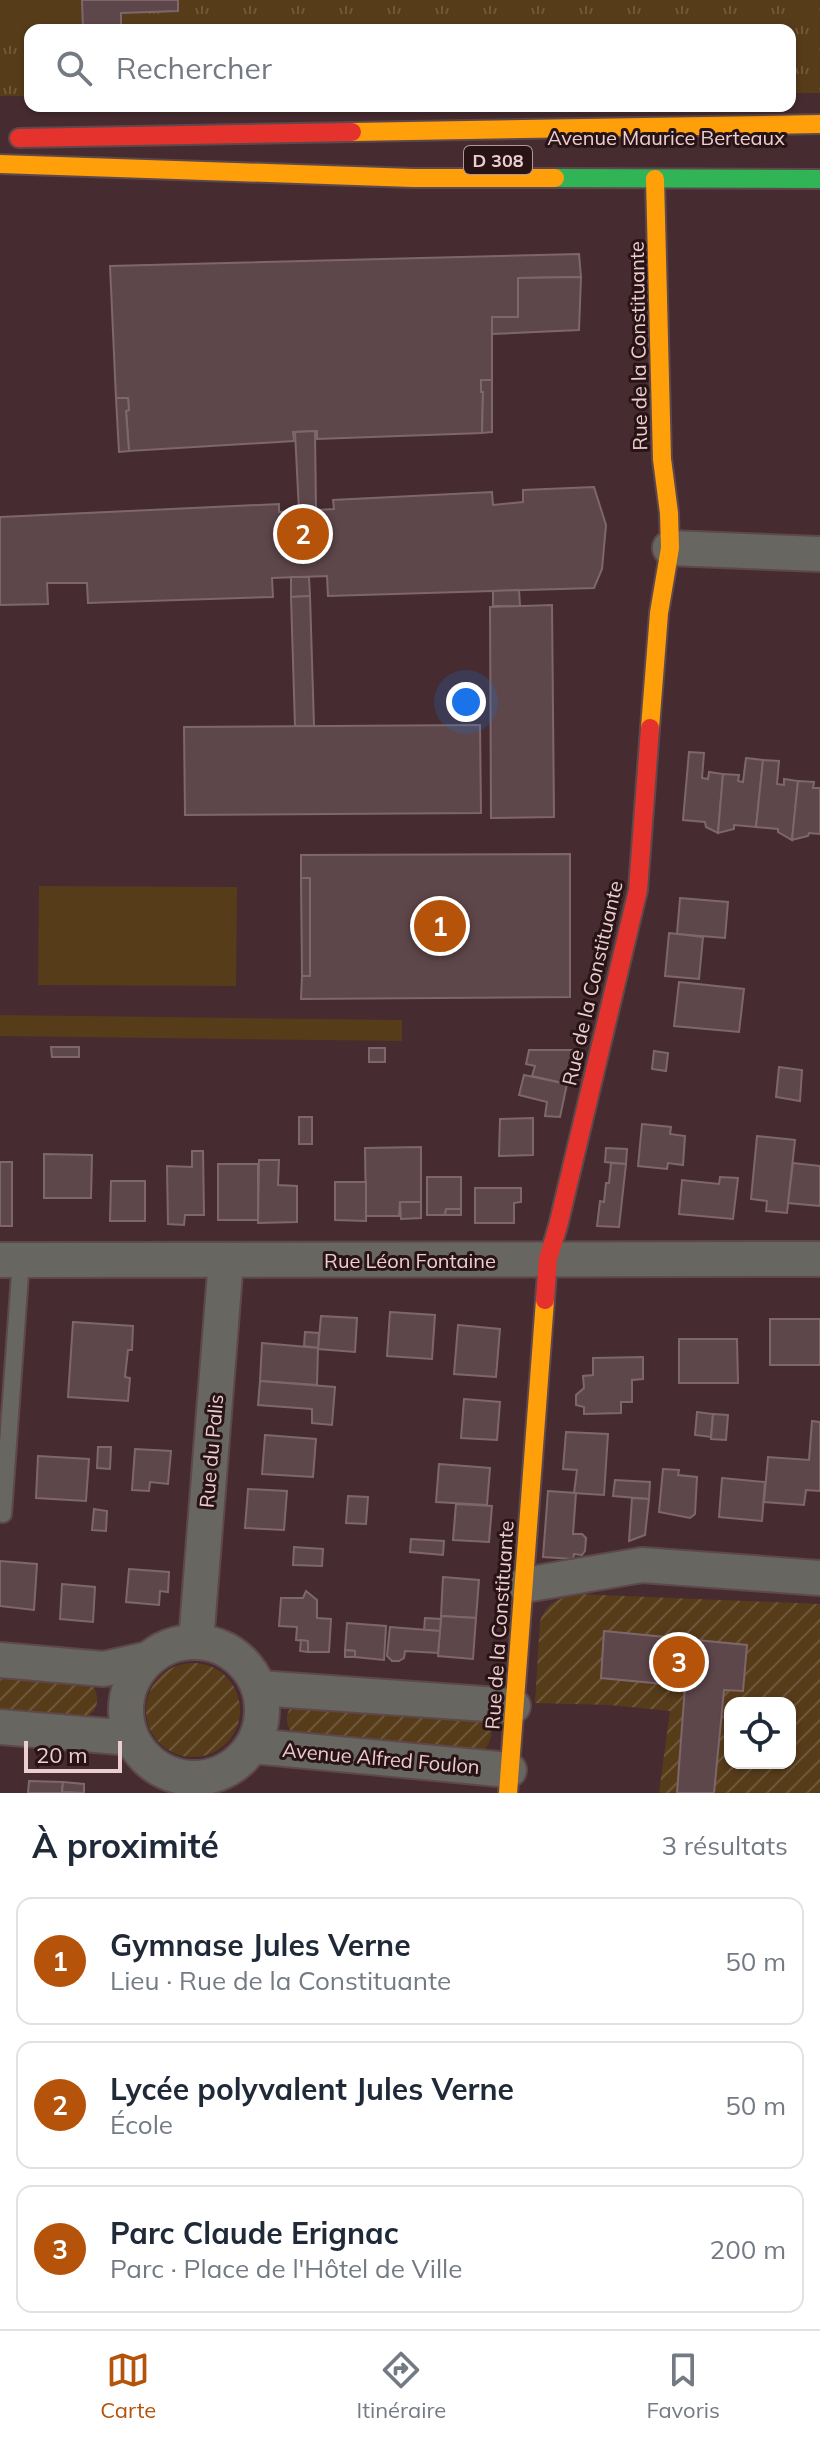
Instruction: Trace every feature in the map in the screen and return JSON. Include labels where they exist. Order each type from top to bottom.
[{"type":"main road","name":"Avenue Maurice Berteaux","points":[[0,138],[820,124]]},
{"type":"main road","name":"Avenue Maurice Berteaux","points":[[177,171],[430,160],[538,160]]},
{"type":"main road","name":"Avenue Maurice Berteaux","points":[[0,164],[413,178],[820,179]]},
{"type":"main road","name":"Rue de la Constituante","points":[[509,1781],[548,1259],[638,890],[659,613],[670,548],[662,459],[655,179]]},
{"type":"street","points":[[670,548],[820,554]]},
{"type":"street","name":"Rue Léon Fontaine","points":[[10,1260],[820,1259]]},
{"type":"street","name":"Rue du Palis","points":[[196,1642],[226,1260]]},
{"type":"street","points":[[525,1585],[642,1565],[820,1578]]},
{"type":"street","points":[[0,1727],[131,1738],[126,1702],[135,1676],[148,1659],[161,1650],[180,1643],[196,1642],[217,1646],[236,1656],[251,1671],[259,1688],[513,1706]]},
{"type":"street","points":[[0,1660],[104,1669],[148,1659]]},
{"type":"street","name":"Avenue Alfred Foulon","points":[[131,1738],[143,1756],[188,1786],[239,1762],[253,1746],[263,1715],[259,1688]]},
{"type":"street","name":"Avenue Alfred Foulon","points":[[253,1746],[509,1781]]},
{"type":"lane","points":[[3,1514],[10,1260]]},
{"type":"green space","points":[[0,0],[820,0],[820,93],[796,93],[796,24],[24,24],[24,96],[0,96]]},
{"type":"green space","points":[[0,0],[70,0],[69,24],[24,24],[24,39],[0,38]]},
{"type":"green space","points":[[39,886],[237,887],[236,986],[38,985]]},
{"type":"green space","points":[[0,1015],[402,1020],[402,1041],[0,1036]]},
{"type":"green space","points":[[576,1594],[820,1604],[820,1793],[659,1793],[670,1711],[610,1705],[535,1703],[540,1621],[550,1605]]},
{"type":"green space","points":[[193,1663],[211,1667],[226,1677],[236,1692],[240,1710],[236,1728],[226,1743],[211,1753],[193,1757],[175,1753],[160,1743],[150,1728],[146,1710],[150,1692],[160,1677],[175,1667]]},
{"type":"green space","points":[[0,1672],[92,1684],[97,1698],[96,1707],[86,1717],[0,1714]]},
{"type":"green space","points":[[295,1703],[488,1719],[492,1727],[491,1736],[482,1753],[293,1734],[287,1718]]},
{"type":"building","points":[[82,0],[178,0],[178,11],[121,13],[121,24],[83,24]]},
{"type":"building","points":[[579,254],[581,277],[518,278],[518,317],[492,317],[492,380],[481,380],[482,433],[317,439],[317,431],[293,432],[294,441],[129,451],[128,398],[116,398],[110,266]]},
{"type":"building","points":[[581,277],[579,330],[492,334],[492,317],[518,317],[518,278]]},
{"type":"building","points":[[481,380],[492,380],[492,432],[482,433]]},
{"type":"building","points":[[116,398],[128,398],[129,451],[119,452]]},
{"type":"building","points":[[315,431],[316,510],[299,511],[295,432]]},
{"type":"building","points":[[594,487],[606,525],[602,569],[594,588],[328,596],[327,576],[272,578],[273,597],[88,603],[87,583],[47,583],[48,604],[0,605],[0,517],[279,504],[279,512],[334,509],[333,500],[492,492],[493,505],[523,502],[523,490]]},
{"type":"building","points":[[291,577],[309,577],[310,596],[291,597]]},
{"type":"building","points":[[519,590],[520,606],[493,606],[493,591]]},
{"type":"building","points":[[310,596],[314,726],[295,726],[291,597]]},
{"type":"building","points":[[552,605],[554,817],[491,818],[490,607]]},
{"type":"building","points":[[480,725],[481,813],[185,815],[184,727]]},
{"type":"building","points":[[689,752],[704,753],[702,778],[708,779],[709,772],[723,774],[718,833],[706,827],[705,822],[683,820]]},
{"type":"building","points":[[746,758],[763,760],[756,827],[734,825],[734,829],[718,833],[723,774],[739,775],[738,781],[743,782]]},
{"type":"building","points":[[763,760],[779,761],[777,784],[784,785],[784,779],[798,781],[792,840],[778,829],[756,827]]},
{"type":"building","points":[[798,781],[814,782],[813,788],[820,788],[820,834],[809,833],[792,840]]},
{"type":"building","points":[[570,854],[570,997],[301,999],[302,976],[310,976],[310,878],[301,878],[301,855]]},
{"type":"building","points":[[301,878],[310,878],[310,976],[302,976]]},
{"type":"building","points":[[680,898],[728,902],[725,938],[677,934]]},
{"type":"building","points":[[669,933],[703,937],[699,979],[665,976]]},
{"type":"building","points":[[679,982],[744,989],[739,1032],[674,1026]]},
{"type":"building","points":[[51,1047],[79,1047],[79,1057],[52,1057]]},
{"type":"building","points":[[369,1048],[385,1048],[385,1062],[369,1062]]},
{"type":"building","points":[[529,1050],[575,1050],[567,1084],[532,1076],[535,1066],[526,1064]]},
{"type":"building","points":[[654,1051],[668,1053],[666,1071],[652,1069]]},
{"type":"building","points":[[779,1067],[802,1070],[800,1101],[776,1097]]},
{"type":"building","points":[[524,1075],[567,1084],[560,1117],[545,1116],[547,1102],[519,1095]]},
{"type":"building","points":[[299,1117],[312,1117],[312,1144],[299,1144]]},
{"type":"building","points":[[533,1118],[533,1155],[499,1156],[500,1119]]},
{"type":"building","points":[[642,1124],[671,1127],[670,1134],[685,1136],[683,1165],[668,1163],[667,1169],[638,1166]]},
{"type":"building","points":[[757,1136],[795,1140],[787,1213],[766,1211],[767,1201],[751,1199]]},
{"type":"building","points":[[421,1147],[421,1202],[400,1202],[399,1216],[366,1216],[365,1148]]},
{"type":"building","points":[[606,1148],[627,1149],[626,1164],[605,1162]]},
{"type":"building","points":[[192,1151],[203,1151],[204,1215],[185,1215],[184,1225],[168,1224],[167,1166],[192,1167]]},
{"type":"building","points":[[44,1154],[92,1155],[91,1198],[44,1198]]},
{"type":"building","points":[[259,1160],[279,1160],[278,1185],[297,1186],[297,1222],[258,1223]]},
{"type":"building","points":[[0,1162],[12,1162],[12,1226],[0,1226]]},
{"type":"building","points":[[611,1163],[626,1164],[619,1227],[597,1226],[600,1201],[604,1202]]},
{"type":"building","points":[[793,1163],[820,1166],[820,1206],[788,1203]]},
{"type":"building","points":[[218,1164],[258,1164],[258,1220],[218,1220]]},
{"type":"building","points":[[427,1177],[461,1177],[461,1209],[446,1209],[445,1215],[427,1215]]},
{"type":"building","points":[[720,1177],[738,1178],[733,1219],[679,1214],[682,1180],[719,1184]]},
{"type":"building","points":[[111,1181],[145,1181],[145,1221],[110,1221]]},
{"type":"building","points":[[335,1182],[366,1182],[366,1221],[335,1220]]},
{"type":"building","points":[[475,1188],[521,1188],[521,1202],[514,1203],[514,1223],[475,1223]]},
{"type":"building","points":[[400,1202],[421,1202],[421,1218],[401,1219]]},
{"type":"building","points":[[446,1209],[461,1209],[461,1215],[445,1215]]},
{"type":"building","points":[[390,1312],[435,1315],[432,1359],[387,1356]]},
{"type":"building","points":[[321,1316],[357,1318],[355,1352],[318,1349]]},
{"type":"building","points":[[770,1319],[820,1319],[820,1365],[770,1365]]},
{"type":"building","points":[[73,1322],[133,1326],[132,1350],[128,1350],[125,1377],[130,1378],[128,1401],[68,1397]]},
{"type":"building","points":[[458,1325],[500,1329],[496,1377],[454,1374]]},
{"type":"building","points":[[305,1332],[319,1333],[318,1348],[304,1346]]},
{"type":"building","points":[[679,1339],[737,1339],[738,1383],[679,1383]]},
{"type":"building","points":[[262,1343],[318,1348],[317,1385],[260,1381]]},
{"type":"building","points":[[643,1357],[643,1379],[632,1380],[632,1402],[621,1402],[621,1413],[584,1414],[584,1407],[576,1405],[576,1395],[584,1388],[583,1376],[593,1375],[593,1358]]},
{"type":"building","points":[[260,1381],[335,1387],[332,1425],[312,1423],[312,1409],[258,1405]]},
{"type":"building","points":[[464,1399],[500,1402],[497,1440],[461,1438]]},
{"type":"building","points":[[697,1412],[713,1414],[711,1437],[695,1435]]},
{"type":"building","points":[[713,1414],[728,1415],[726,1440],[711,1439]]},
{"type":"building","points":[[812,1421],[820,1422],[820,1491],[806,1490],[804,1505],[764,1502],[768,1457],[809,1460]]},
{"type":"building","points":[[566,1432],[608,1434],[604,1495],[574,1493],[577,1470],[563,1469]]},
{"type":"building","points":[[265,1435],[316,1439],[313,1477],[262,1474]]},
{"type":"building","points":[[98,1447],[111,1447],[110,1469],[97,1468]]},
{"type":"building","points":[[135,1449],[171,1451],[168,1484],[150,1482],[149,1491],[132,1490]]},
{"type":"building","points":[[38,1456],[89,1459],[86,1501],[36,1498]]},
{"type":"building","points":[[439,1464],[490,1468],[487,1505],[436,1502]]},
{"type":"building","points":[[663,1469],[679,1470],[678,1475],[697,1477],[695,1514],[690,1518],[659,1512]]},
{"type":"building","points":[[722,1478],[765,1482],[762,1521],[719,1517]]},
{"type":"building","points":[[615,1480],[650,1482],[649,1499],[613,1496]]},
{"type":"building","points":[[248,1489],[287,1491],[284,1530],[245,1528]]},
{"type":"building","points":[[548,1491],[576,1493],[573,1534],[582,1534],[586,1538],[582,1555],[574,1554],[573,1559],[543,1557]]},
{"type":"building","points":[[348,1496],[368,1497],[366,1524],[346,1523]]},
{"type":"building","points":[[632,1498],[649,1499],[645,1535],[629,1541]]},
{"type":"building","points":[[456,1504],[492,1506],[489,1542],[453,1540]]},
{"type":"building","points":[[94,1509],[107,1511],[106,1531],[92,1530]]},
{"type":"building","points":[[411,1539],[444,1541],[443,1555],[410,1552]]},
{"type":"building","points":[[294,1547],[323,1549],[322,1566],[293,1565]]},
{"type":"building","points":[[0,1561],[37,1564],[34,1610],[0,1606]]},
{"type":"building","points":[[129,1569],[169,1572],[168,1592],[160,1591],[159,1605],[126,1602]]},
{"type":"building","points":[[443,1577],[479,1580],[476,1618],[441,1616]]},
{"type":"building","points":[[62,1584],[95,1587],[93,1622],[60,1619]]},
{"type":"building","points":[[306,1591],[317,1600],[317,1618],[331,1619],[329,1652],[308,1652],[308,1641],[296,1640],[297,1627],[279,1626],[281,1598],[303,1598]]},
{"type":"building","points":[[441,1616],[476,1618],[473,1659],[438,1656]]},
{"type":"building","points":[[425,1618],[441,1619],[440,1631],[424,1630]]},
{"type":"building","points":[[347,1623],[386,1626],[384,1660],[355,1657],[355,1651],[345,1650]]},
{"type":"building","points":[[390,1627],[440,1631],[438,1653],[405,1651],[404,1658],[392,1661],[387,1656]]},
{"type":"building","points":[[604,1631],[747,1645],[743,1691],[724,1690],[714,1793],[677,1793],[685,1686],[601,1678]]},
{"type":"building","points":[[301,1640],[308,1641],[308,1652],[300,1651]]},
{"type":"building","points":[[345,1650],[355,1651],[355,1657],[345,1657]]},
{"type":"building","points":[[29,1781],[63,1782],[62,1792],[84,1793],[28,1793]]},
{"type":"building","points":[[63,1782],[84,1784],[84,1793],[62,1792]]},
{"type":"traffic: fast","points":[[555,178],[820,179]]},
{"type":"traffic: slow","points":[[352,132],[820,124]]},
{"type":"traffic: slow","points":[[0,164],[413,178],[555,178]]},
{"type":"traffic: slow","points":[[650,728],[659,613],[670,548],[662,459],[655,179]]},
{"type":"traffic: slow","points":[[508,1793],[545,1300]]},
{"type":"traffic: jam","points":[[19,138],[352,132]]},
{"type":"traffic: jam","points":[[545,1300],[548,1259],[638,890],[650,728]]},
{"type":"place","name":"Lycée polyvalent Jules Verne","points":[[303,534]]},
{"type":"place","name":"Gymnase Jules Verne","points":[[440,926]]},
{"type":"place","name":"Parc Claude Erignac","points":[[679,1662]]}]
